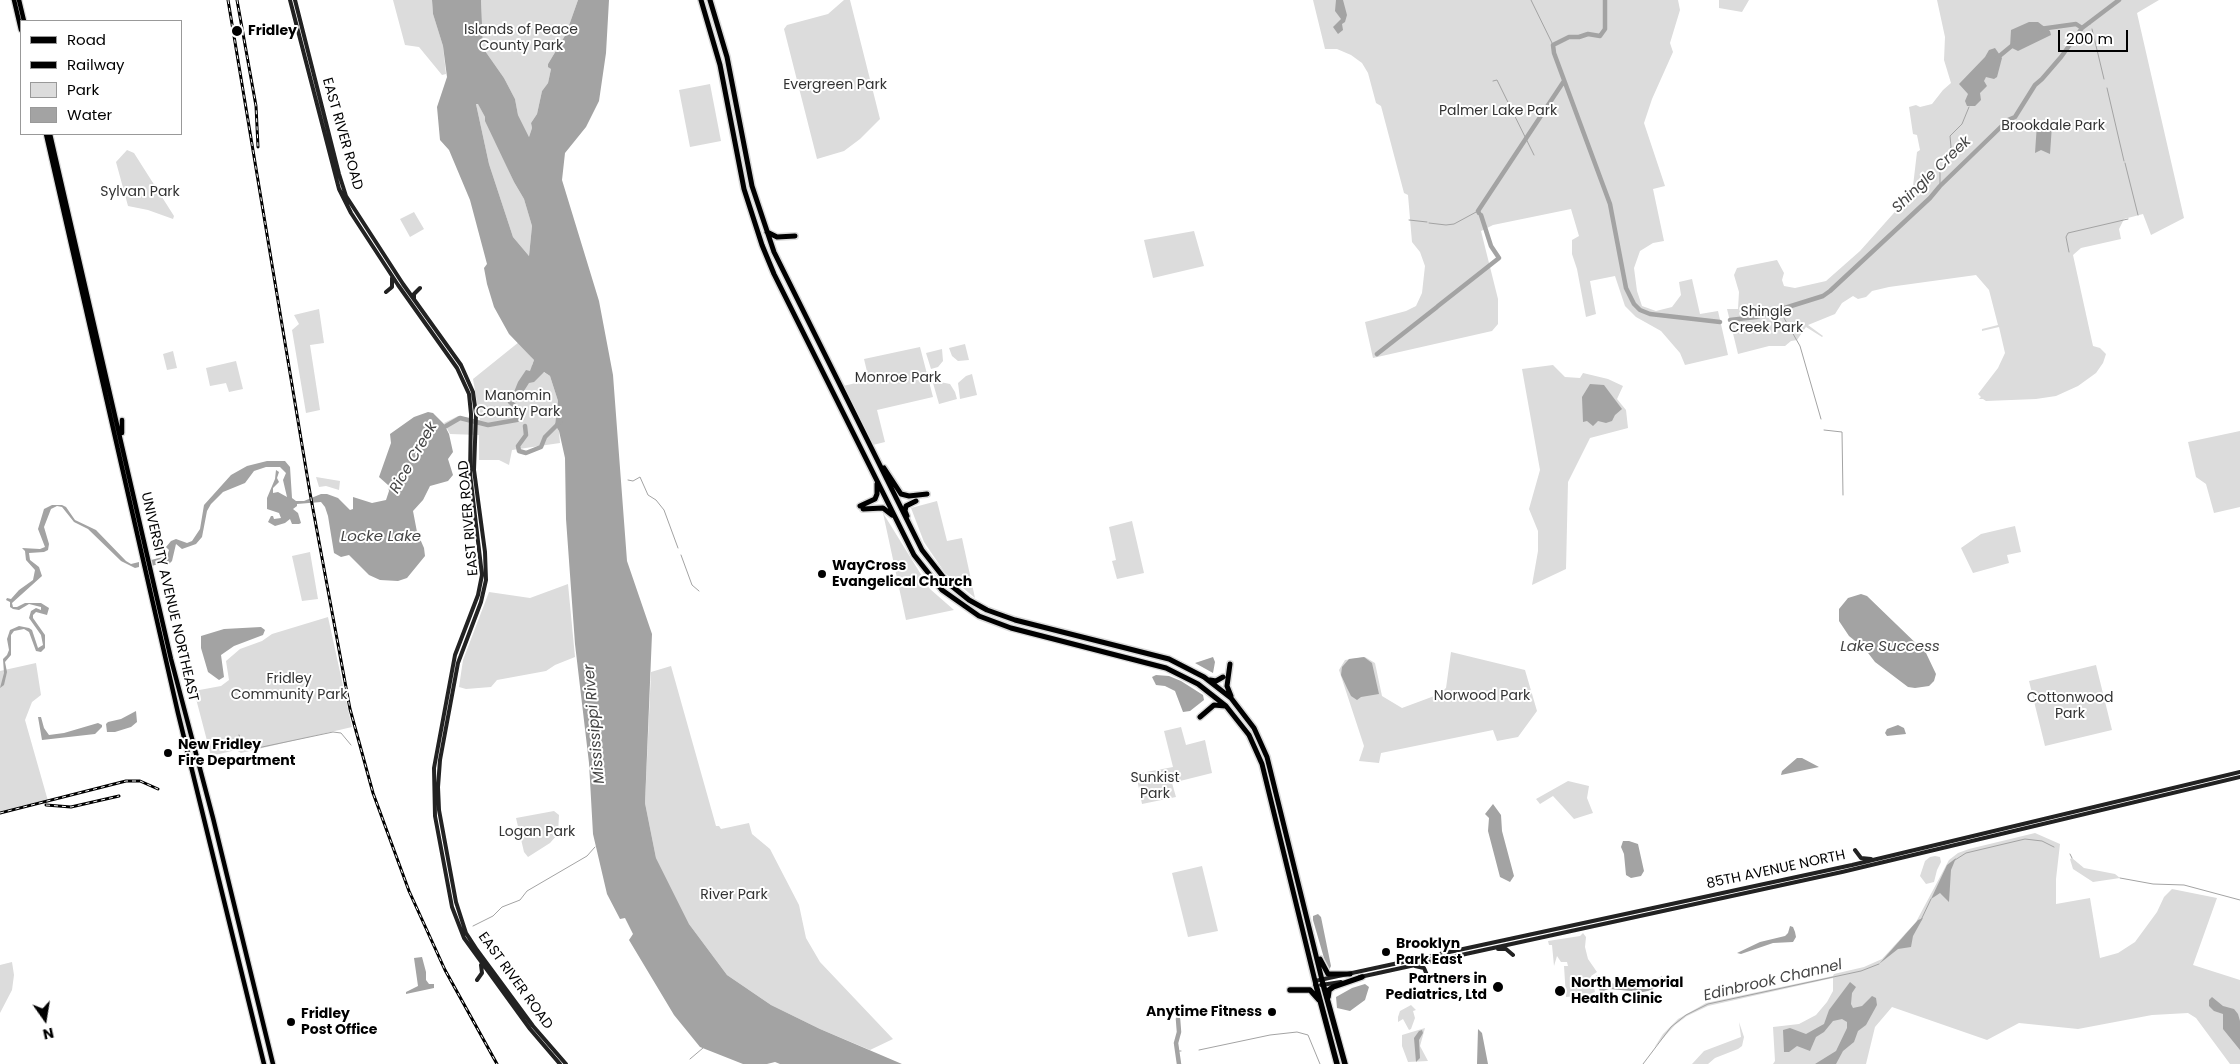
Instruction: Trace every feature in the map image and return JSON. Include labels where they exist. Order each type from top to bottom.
[{"type":"highway","points":[[701,0],[720,64],[744,189],[760,239],[774,274],[912,551],[929,576],[945,593],[972,613],[1006,627],[1169,670],[1206,689],[1229,709],[1250,738],[1262,764],[1319,983],[1330,1011],[1345,1064]]},
{"type":"highway","points":[[710,0],[727,57],[752,186],[766,230],[782,270],[924,553],[951,586],[987,610],[1015,620],[1169,659],[1210,680],[1231,698],[1252,725]]},
{"type":"highway","points":[[766,230],[775,237],[795,236]]},
{"type":"highway","points":[[872,451],[901,494],[909,496],[926,494]]},
{"type":"highway","points":[[876,479],[878,491],[876,497],[861,508],[883,508],[890,512],[897,521]]},
{"type":"highway","points":[[916,500],[908,504],[905,511],[924,553]]},
{"type":"highway","points":[[1230,664],[1228,691],[1248,715],[1264,748],[1272,772],[1313,942],[1321,1004],[1337,1064]]},
{"type":"highway","points":[[1210,680],[1216,681],[1224,677]]},
{"type":"highway","points":[[1200,717],[1216,705],[1222,705],[1229,709]]},
{"type":"highway","points":[[1313,942],[1327,973],[1334,975],[1350,974]]},
{"type":"highway","points":[[1330,1011],[1328,994],[1330,989],[1362,977]]},
{"type":"highway","points":[[1290,990],[1310,990],[1321,1004]]},
{"type":"main road","points":[[14,0],[20,26]]},
{"type":"main road","points":[[19,0],[24,20]]},
{"type":"main road","name":"EAST RIVER ROAD","points":[[290,0],[339,189],[351,213],[390,273],[462,375],[474,419]]},
{"type":"main road","name":"EAST RIVER ROAD","points":[[295,0],[343,188],[354,211],[415,302],[466,373],[473,392],[474,419],[470,474],[482,560],[482,580],[477,600],[455,655],[435,758],[433,788],[436,818],[452,907],[464,938],[480,963],[540,1042],[560,1064]]},
{"type":"main road","name":"UNIVERSITY AVENUE NORTHEAST","points":[[46,135],[178,713],[264,1064]]},
{"type":"main road","name":"UNIVERSITY AVENUE NORTHEAST","points":[[50,135],[172,663],[213,818],[273,1064]]},
{"type":"main road","points":[[386,292],[393,283],[390,273]]},
{"type":"main road","points":[[415,302],[414,294],[420,288]]},
{"type":"main road","points":[[122,420],[122,442]]},
{"type":"main road","name":"EAST RIVER ROAD","points":[[473,426],[474,470],[486,552],[486,580],[481,602],[458,663],[439,768],[438,794],[441,820],[456,902],[466,933],[476,950],[534,1026],[566,1064]]},
{"type":"main road","name":"85TH AVENUE NORTH","points":[[1319,983],[1350,974],[1888,856],[2240,772]]},
{"type":"main road","name":"85TH AVENUE NORTH","points":[[1319,983],[1362,977],[1396,968],[1842,872],[2240,777]]},
{"type":"main road","points":[[1855,850],[1860,857],[1866,859],[1888,856]]},
{"type":"main road","points":[[1464,954],[1502,948],[1508,950],[1513,955]]},
{"type":"main road","points":[[477,980],[482,973],[480,963]]},
{"type":"main road","points":[[1396,968],[1420,965],[1426,970],[1427,974]]},
{"type":"green space","name":"Islands of Peace County Park","points":[[393,0],[432,0],[433,14],[443,46],[446,74],[442,75],[419,47],[405,45]]},
{"type":"green space","name":"Islands of Peace County Park","points":[[481,0],[578,0],[566,34],[548,64],[551,69],[548,83],[542,91],[537,114],[531,123],[532,128],[529,137],[518,115],[515,99],[504,78],[483,48]]},
{"type":"green space","name":"Evergreen Park","points":[[844,0],[850,0],[880,119],[860,139],[844,151],[817,159],[784,29],[787,25],[828,14]]},
{"type":"green space","name":"Palmer Lake Park","points":[[1313,0],[1678,0],[1680,10],[1670,43],[1673,52],[1652,99],[1644,123],[1665,186],[1653,189],[1664,241],[1653,243],[1640,251],[1634,268],[1637,291],[1642,306],[1656,311],[1672,307],[1681,295],[1679,282],[1692,279],[1700,314],[1718,311],[1728,355],[1685,365],[1680,353],[1661,331],[1636,317],[1625,306],[1615,276],[1590,281],[1596,314],[1586,317],[1577,269],[1572,254],[1572,240],[1579,236],[1571,209],[1493,225],[1481,231],[1498,299],[1498,324],[1492,331],[1373,358],[1365,322],[1406,311],[1416,306],[1422,293],[1425,266],[1420,252],[1412,242],[1408,195],[1404,193],[1381,106],[1376,103],[1368,73],[1362,63],[1351,55],[1337,49],[1325,49]]},
{"type":"green space","points":[[1719,0],[1749,0],[1742,12],[1719,8]]},
{"type":"green space","name":"Brookdale Park","points":[[1937,0],[2159,0],[2137,13],[2184,218],[2151,235],[2143,214],[2124,219],[2119,229],[2121,239],[2081,248],[2073,255],[2093,346],[2100,348],[2106,354],[2103,363],[2096,373],[2078,386],[2056,396],[2036,399],[1986,401],[1979,399],[1981,397],[1978,394],[1998,368],[2005,353],[1999,327],[1982,331],[1982,329],[1998,325],[1989,290],[1976,275],[1889,287],[1872,291],[1866,297],[1858,299],[1853,296],[1842,303],[1835,314],[1808,325],[1822,337],[1806,327],[1797,340],[1791,341],[1785,346],[1769,346],[1738,354],[1727,309],[1738,309],[1739,292],[1734,275],[1737,268],[1777,260],[1784,273],[1782,280],[1784,286],[1795,288],[1826,281],[1860,251],[1909,196],[1913,186],[1917,152],[1920,150],[1917,135],[1913,134],[1909,107],[1932,104],[1951,83],[1944,60],[1945,37]]},
{"type":"green space","points":[[710,84],[721,141],[690,147],[679,90]]},
{"type":"green space","points":[[478,103],[514,182],[524,199],[532,226],[529,256],[513,237],[489,164],[476,104]]},
{"type":"green space","name":"Sylvan Park","points":[[127,150],[134,153],[174,216],[173,219],[148,210],[128,206],[116,162]]},
{"type":"green space","points":[[414,212],[424,229],[410,237],[400,219]]},
{"type":"green space","points":[[1194,231],[1204,266],[1153,278],[1144,240]]},
{"type":"green space","points":[[319,309],[324,343],[310,345],[320,410],[306,413],[292,330],[299,324],[294,315]]},
{"type":"green space","name":"Manomin County Park","points":[[519,342],[534,360],[532,365],[550,376],[558,401],[555,425],[559,431],[560,443],[512,450],[509,465],[499,460],[479,460],[479,435],[450,434],[444,423],[458,416],[480,420],[473,379]]},
{"type":"green space","points":[[965,344],[969,360],[958,361],[952,356],[949,348]]},
{"type":"green space","name":"Monroe Park","points":[[920,347],[933,397],[877,410],[885,442],[873,445],[843,386],[869,380],[864,359]]},
{"type":"green space","points":[[942,349],[943,361],[938,367],[931,369],[926,353]]},
{"type":"green space","points":[[173,351],[177,368],[167,370],[163,354]]},
{"type":"green space","points":[[236,361],[243,389],[229,392],[226,383],[210,386],[206,368]]},
{"type":"green space","points":[[1553,365],[1565,377],[1580,378],[1583,373],[1608,379],[1623,386],[1617,399],[1626,410],[1628,428],[1590,438],[1568,482],[1566,569],[1532,585],[1538,551],[1538,531],[1529,509],[1540,470],[1522,369]]},
{"type":"green space","points":[[972,374],[977,395],[960,399],[958,383],[966,376]]},
{"type":"green space","points":[[933,383],[950,384],[957,399],[939,404]]},
{"type":"green space","points":[[2240,431],[2240,507],[2214,513],[2206,484],[2196,477],[2188,442]]},
{"type":"green space","points":[[316,477],[340,481],[339,490],[326,486],[319,487]]},
{"type":"green space","points":[[937,501],[947,541],[962,538],[975,598],[945,573],[924,542],[911,508]]},
{"type":"green space","points":[[883,513],[930,589],[954,610],[906,620]]},
{"type":"green space","points":[[1132,521],[1144,573],[1117,579],[1112,561],[1116,560],[1109,527]]},
{"type":"green space","points":[[2015,526],[2021,552],[2007,555],[2009,563],[1973,573],[1961,548],[1981,534]]},
{"type":"green space","points":[[310,552],[318,599],[302,601],[292,556]]},
{"type":"green space","points":[[568,584],[575,657],[546,671],[497,680],[491,687],[466,689],[459,687],[463,660],[489,592],[530,598]]},
{"type":"green space","name":"Fridley Community Park","points":[[328,617],[352,727],[241,753],[236,750],[211,756],[194,691],[221,686],[229,680],[226,661],[240,649],[262,641],[272,634]]},
{"type":"green space","name":"Norwood Park","points":[[1451,652],[1525,670],[1537,711],[1518,737],[1497,741],[1493,730],[1381,753],[1379,763],[1359,761],[1364,746],[1339,670],[1345,660],[1365,657],[1375,663],[1382,696],[1402,708],[1437,695],[1446,688]]},
{"type":"green space","points":[[36,663],[41,695],[32,702],[25,720],[48,801],[0,812],[0,671]]},
{"type":"green space","name":"Cottonwood Park","points":[[2096,665],[2112,730],[2045,746],[2029,681]]},
{"type":"green space","name":"River Park","points":[[671,666],[716,826],[719,826],[721,829],[749,823],[752,834],[770,849],[799,905],[806,938],[820,962],[893,1039],[870,1050],[820,1029],[771,1005],[727,975],[689,924],[656,858],[645,803],[651,672]]},
{"type":"green space","name":"Sunkist Park","points":[[1181,727],[1186,745],[1205,740],[1212,773],[1172,783],[1176,797],[1142,804],[1136,774],[1173,767],[1164,731]]},
{"type":"green space","points":[[1568,781],[1589,786],[1587,798],[1593,813],[1574,819],[1553,796],[1540,804],[1536,799]]},
{"type":"green space","name":"Logan Park","points":[[554,811],[559,815],[558,834],[550,843],[528,857],[524,852],[516,818]]},
{"type":"green space","points":[[2035,833],[2060,844],[2056,879],[2056,904],[2090,898],[2100,958],[2118,953],[2135,942],[2157,912],[2164,897],[2172,889],[2217,898],[2193,965],[2240,980],[2240,1064],[2230,1064],[2196,1018],[2188,1013],[2152,1015],[2078,1029],[2019,1023],[1987,1040],[1892,1007],[1875,1027],[1866,1064],[1773,1064],[1775,1061],[1773,1027],[1799,1024],[1816,1015],[1833,991],[1833,978],[1708,1006],[1687,1016],[1675,1025],[1654,1048],[1663,1034],[1678,1019],[1706,1003],[1833,976],[1834,974],[1864,967],[1882,959],[1916,922],[1949,860],[1958,853],[1969,849]]},
{"type":"green space","points":[[1935,856],[1940,857],[1941,862],[1934,882],[1926,884],[1920,876],[1925,861]]},
{"type":"green space","points":[[2072,858],[2084,868],[2115,874],[2120,878],[2093,882],[2073,869],[2070,859]]},
{"type":"green space","points":[[1202,866],[1218,931],[1188,937],[1172,873]]},
{"type":"green space","points":[[1583,933],[1586,937],[1585,947],[1588,959],[1597,972],[1591,976],[1595,992],[1592,993],[1588,1001],[1580,993],[1575,996],[1566,997],[1564,966],[1568,966],[1567,962],[1561,962],[1557,956],[1554,966],[1552,945],[1549,945],[1548,941],[1580,936]]},
{"type":"green space","points":[[12,962],[14,975],[12,990],[0,1013],[0,965]]},
{"type":"green space","points":[[1411,1005],[1416,1010],[1413,1011],[1415,1018],[1409,1030],[1403,1019],[1398,1022],[1398,1017],[1400,1011]]},
{"type":"green space","points":[[1739,1022],[1744,1037],[1742,1046],[1715,1058],[1708,1064],[1692,1064],[1704,1051],[1741,1037]]},
{"type":"green space","points":[[1425,1028],[1420,1046],[1428,1061],[1408,1062],[1402,1046],[1402,1035]]},
{"type":"water","name":"Mississippi River","points":[[432,0],[481,0],[483,48],[504,78],[515,99],[518,115],[529,137],[532,128],[531,123],[537,114],[542,91],[548,83],[551,69],[548,67],[548,64],[566,34],[578,0],[609,0],[606,53],[599,101],[586,127],[565,153],[562,180],[599,301],[613,375],[627,561],[652,634],[645,803],[656,858],[689,924],[727,975],[771,1005],[820,1029],[902,1064],[780,1064],[775,1062],[743,1064],[700,1047],[674,1015],[629,940],[633,934],[625,918],[620,919],[607,894],[593,834],[589,763],[575,644],[566,519],[565,458],[559,431],[555,425],[558,401],[550,376],[544,372],[534,382],[529,383],[522,394],[515,398],[512,397],[518,382],[526,370],[530,371],[534,360],[509,334],[494,307],[484,268],[487,264],[470,200],[449,150],[440,140],[437,107],[447,77],[443,46],[433,14]],"holes":[[[476,104],[478,104],[514,182],[524,199],[532,226],[529,256],[513,237],[489,164]]]},
{"type":"water","points":[[1336,0],[1343,0],[1347,15],[1345,22],[1342,24],[1343,30],[1338,34],[1333,27],[1341,19],[1335,11]]},
{"type":"water","points":[[2029,22],[2038,22],[2050,31],[2051,35],[2018,51],[2010,47],[2011,30]]},
{"type":"water","points":[[1995,48],[2002,58],[1997,77],[1994,79],[1986,77],[1984,81],[1987,86],[1980,93],[1981,100],[1975,106],[1967,106],[1965,101],[1968,94],[1959,84],[1985,57],[1989,50]]},
{"type":"water","points":[[2037,124],[2052,125],[2050,154],[2041,150],[2035,153]]},
{"type":"water","points":[[1590,384],[1604,385],[1622,409],[1615,415],[1612,421],[1606,423],[1598,421],[1593,426],[1587,421],[1583,422],[1582,397]]},
{"type":"water","name":"Locke Lake","points":[[428,412],[433,413],[444,424],[449,434],[453,452],[448,459],[453,475],[448,481],[430,486],[423,500],[413,511],[417,532],[424,548],[425,556],[407,578],[398,581],[380,580],[369,575],[349,555],[341,557],[334,553],[328,516],[321,502],[297,504],[293,509],[298,513],[301,523],[299,524],[292,524],[290,519],[285,523],[275,526],[268,522],[271,516],[274,519],[281,518],[279,513],[267,509],[267,498],[275,479],[276,470],[279,472],[277,478],[279,482],[273,488],[273,493],[278,492],[287,497],[283,480],[286,473],[280,467],[266,467],[254,471],[245,483],[223,492],[207,511],[202,537],[196,544],[182,549],[176,544],[172,561],[169,564],[164,562],[152,566],[151,560],[167,556],[169,550],[166,547],[171,541],[176,539],[187,543],[192,541],[200,529],[204,505],[231,475],[247,466],[267,461],[285,461],[290,467],[292,498],[296,501],[304,501],[321,494],[327,494],[338,498],[350,510],[353,509],[353,497],[372,503],[386,500],[389,491],[388,485],[379,477],[391,443],[390,434],[414,417]]},
{"type":"water","points":[[52,505],[66,507],[75,520],[96,530],[126,561],[131,564],[139,562],[139,567],[135,568],[121,561],[88,529],[74,522],[62,507],[57,506],[51,509],[44,527],[49,544],[48,550],[29,553],[30,560],[39,567],[42,576],[12,603],[13,607],[17,607],[25,603],[41,603],[49,608],[47,615],[36,612],[33,615],[33,618],[45,635],[45,648],[41,652],[36,651],[29,632],[24,629],[14,631],[11,635],[11,655],[5,662],[7,672],[4,685],[0,688],[4,673],[3,659],[9,650],[7,639],[10,630],[19,626],[29,628],[32,630],[38,648],[43,645],[41,635],[29,618],[31,611],[36,608],[41,610],[41,607],[29,604],[19,610],[13,609],[10,607],[10,602],[6,600],[7,598],[11,599],[19,590],[33,580],[35,570],[26,560],[25,551],[22,548],[40,549],[45,547],[38,529],[44,509]]},
{"type":"water","name":"Lake Success","points":[[1861,594],[1867,596],[1926,653],[1936,674],[1934,681],[1929,686],[1908,687],[1875,662],[1865,649],[1849,636],[1839,621],[1839,609],[1848,598]]},
{"type":"water","points":[[261,627],[265,630],[263,635],[234,646],[221,655],[224,677],[219,680],[208,672],[201,648],[201,636],[224,629]]},
{"type":"water","points":[[1213,657],[1215,662],[1213,673],[1195,663]]},
{"type":"water","points":[[1364,657],[1372,663],[1379,694],[1361,697],[1357,700],[1351,696],[1341,675],[1342,667],[1349,659]]},
{"type":"water","points":[[1156,675],[1169,676],[1181,681],[1203,695],[1204,700],[1190,711],[1183,712],[1175,691],[1165,686],[1156,685],[1152,677]]},
{"type":"water","points":[[136,711],[137,722],[131,727],[115,732],[107,732],[106,724],[108,722],[121,719]]},
{"type":"water","points":[[38,717],[41,717],[44,728],[49,735],[64,733],[98,723],[102,727],[95,734],[42,740]]},
{"type":"water","points":[[1898,725],[1904,728],[1906,734],[1887,736],[1885,733],[1887,729]]},
{"type":"water","points":[[1797,758],[1802,758],[1819,767],[1781,775],[1782,771]]},
{"type":"water","points":[[1493,804],[1501,815],[1502,831],[1514,876],[1510,882],[1500,877],[1488,831],[1489,818],[1485,814]]},
{"type":"water","points":[[1623,841],[1638,844],[1644,871],[1641,876],[1631,878],[1626,875],[1624,854],[1621,847]]},
{"type":"water","points":[[1956,858],[1951,870],[1949,902],[1940,893],[1931,899],[1947,865]]},
{"type":"water","points":[[1318,914],[1321,917],[1331,966],[1329,970],[1313,920],[1313,916]]},
{"type":"water","points":[[1923,918],[1913,936],[1911,947],[1898,949],[1879,964],[1918,920]]},
{"type":"water","points":[[1790,926],[1793,927],[1796,937],[1793,942],[1773,943],[1741,954],[1737,953],[1760,942],[1785,936]]},
{"type":"water","points":[[422,957],[426,980],[429,984],[434,984],[434,988],[406,994],[406,992],[418,986],[414,958]]},
{"type":"water","points":[[1597,975],[1601,981],[1635,988],[1648,984],[1662,976],[1661,982],[1652,990],[1643,992],[1609,989],[1600,992]]},
{"type":"water","points":[[1850,982],[1856,987],[1852,993],[1851,1004],[1853,1008],[1862,1006],[1872,996],[1876,998],[1877,1005],[1866,1025],[1858,1031],[1854,1042],[1843,1051],[1836,1064],[1815,1064],[1836,1051],[1847,1028],[1847,1022],[1842,1019],[1833,1021],[1824,1032],[1816,1037],[1810,1051],[1797,1046],[1789,1052],[1784,1052],[1783,1030],[1790,1028],[1806,1034],[1824,1024],[1829,1010]]},
{"type":"water","points":[[1365,984],[1369,987],[1365,1000],[1350,1011],[1337,1008],[1336,997],[1352,988]]},
{"type":"water","points":[[2212,997],[2223,1006],[2234,1009],[2238,1014],[2240,1021],[2240,1050],[2223,1029],[2223,1014],[2214,1011],[2209,1006],[2209,1000]]},
{"type":"water","points":[[1478,1029],[1482,1033],[1488,1064],[1477,1064]]},
{"type":"water","points":[[1422,1030],[1423,1033],[1419,1040],[1420,1058],[1416,1062],[1414,1038]]},
{"type":"waterway","points":[[1531,0],[1553,45]]},
{"type":"waterway","name":"Shingle Creek","points":[[1605,0],[1605,29],[1600,36],[1588,34],[1579,37],[1569,37],[1553,45],[1554,53],[1610,204],[1626,288],[1634,304],[1640,310],[1650,314],[1720,322]]},
{"type":"waterway","name":"Shingle Creek","points":[[1730,320],[1756,317],[1823,296],[1830,291],[1930,198],[2008,120],[2015,117],[2035,85],[2061,57],[2082,28],[2119,0]]},
{"type":"waterway","points":[[2040,29],[2076,24],[2082,28]]},
{"type":"waterway","points":[[2092,29],[2104,79]]},
{"type":"waterway","points":[[1997,58],[2014,44]]},
{"type":"waterway","points":[[1493,81],[1497,80],[1534,155]]},
{"type":"waterway","points":[[1479,213],[1478,211],[1564,81]]},
{"type":"waterway","points":[[2107,88],[2124,161]]},
{"type":"waterway","points":[[1940,186],[1940,172],[1951,147],[1950,136],[1962,124],[1969,107]]},
{"type":"waterway","points":[[2125,163],[2138,215]]},
{"type":"waterway","points":[[1429,223],[1454,224],[1478,211]]},
{"type":"waterway","points":[[1438,306],[1499,258],[1491,246],[1481,215]]},
{"type":"waterway","points":[[2069,252],[2066,237],[2068,233],[2128,219]]},
{"type":"waterway","points":[[1409,220],[1427,222]]},
{"type":"waterway","points":[[1377,354],[1437,307]]},
{"type":"waterway","points":[[1784,318],[1800,346],[1821,419]]},
{"type":"waterway","name":"Rice Creek","points":[[441,429],[460,418],[488,425],[522,419],[522,412],[510,402],[515,394]]},
{"type":"waterway","name":"Rice Creek","points":[[525,426],[526,435],[518,446],[519,451],[526,453],[541,447],[545,437],[560,422]]},
{"type":"waterway","points":[[1824,430],[1842,432],[1843,495]]},
{"type":"waterway","points":[[628,480],[633,481],[640,477],[648,495],[656,500],[664,510],[678,548]]},
{"type":"waterway","points":[[681,555],[692,585],[699,591]]},
{"type":"waterway","points":[[239,735],[243,746],[248,750],[333,732],[341,733],[351,745]]},
{"type":"waterway","name":"Edinbrook Channel","points":[[1955,860],[1966,853],[2025,839],[2042,841],[2054,847]]},
{"type":"waterway","points":[[473,926],[493,916],[502,907],[520,900],[527,891],[587,856],[595,847]]},
{"type":"waterway","name":"Edinbrook Channel","points":[[2070,854],[2072,858]]},
{"type":"waterway","name":"Edinbrook Channel","points":[[2120,878],[2153,884],[2184,885],[2240,900]]},
{"type":"waterway","name":"Edinbrook Channel","points":[[1921,920],[1931,899]]},
{"type":"waterway","name":"Edinbrook Channel","points":[[1643,1064],[1671,1027],[1686,1015],[1708,1004],[1861,971],[1879,964]]},
{"type":"waterway","points":[[1178,1019],[1179,1032],[1176,1043],[1179,1064]]},
{"type":"waterway","name":"Edinbrook Channel","points":[[1199,1050],[1270,1035],[1297,1032],[1308,1035],[1320,1064]]},
{"type":"waterway","points":[[690,1059],[703,1048]]},
{"type":"railway","points":[[228,0],[310,493],[350,709],[373,793],[409,891],[445,970],[497,1064]]},
{"type":"railway","points":[[237,0],[256,106],[258,147]]},
{"type":"railway","points":[[0,813],[126,781],[140,781],[158,789]]},
{"type":"railway","points":[[46,805],[71,807],[119,796]]},
{"type":"place","name":"Fridley","points":[[237,31]]},
{"type":"place","name":"WayCross Evangelical Church","points":[[822,574]]},
{"type":"place","name":"New Fridley Fire Department","points":[[168,753]]},
{"type":"place","name":"Brooklyn Park East","points":[[1386,952]]},
{"type":"place","name":"Partners in Pediatrics, Ltd","points":[[1498,987]]},
{"type":"place","name":"North Memorial Health Clinic","points":[[1560,991]]},
{"type":"place","name":"Anytime Fitness","points":[[1272,1012]]},
{"type":"place","name":"Fridley Post Office","points":[[291,1022]]},
{"type":"park label","name":"Shingle Creek Park","points":[[1766,320]]}]
